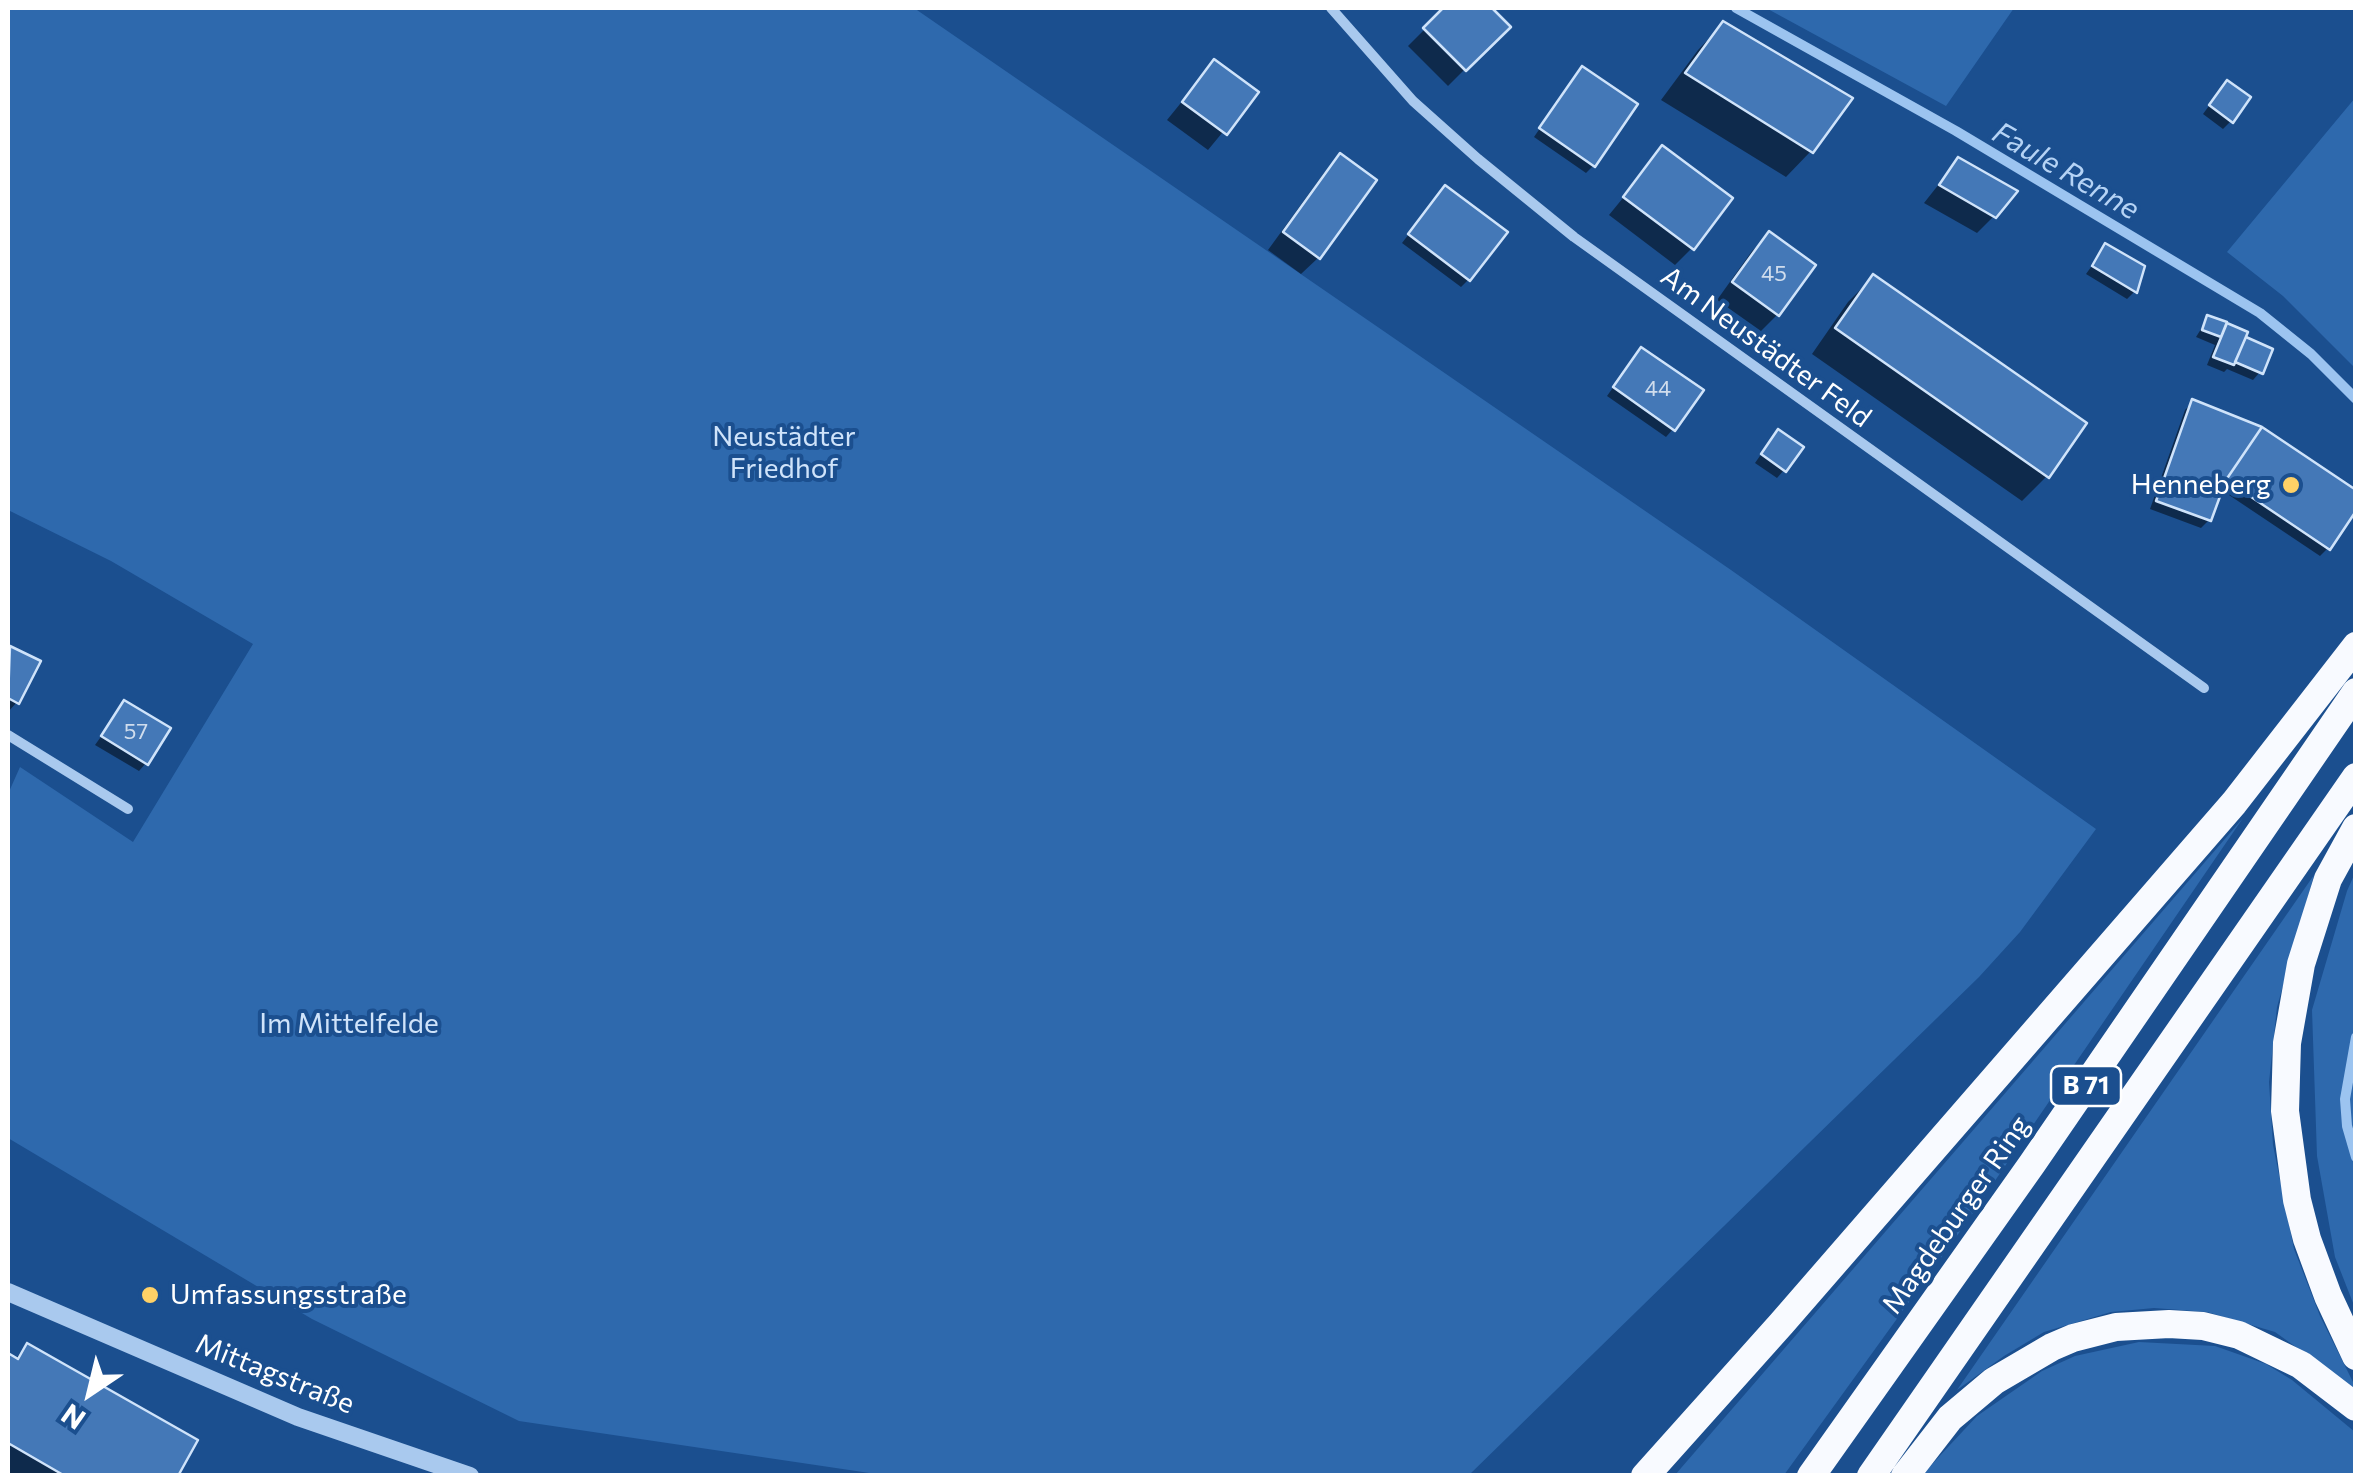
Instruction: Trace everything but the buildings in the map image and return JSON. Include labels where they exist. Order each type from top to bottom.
[{"type":"highway","points":[[1645,1476],[2234,803],[2356,646]]},
{"type":"highway","name":"Magdeburger Ring","points":[[1811,1476],[2032,1164],[2356,692]]},
{"type":"highway","name":"B 71","points":[[1872,1476],[2356,777]]},
{"type":"highway","points":[[2356,828],[2328,879],[2301,964],[2287,1043],[2284,1111],[2289,1159],[2304,1226],[2328,1296],[2356,1356]]},
{"type":"highway","points":[[1905,1476],[1950,1418],[1994,1380],[2072,1338],[2116,1328],[2169,1324],[2203,1326],[2239,1335],[2302,1365],[2356,1406]]},
{"type":"street","name":"Am Neustädter Feld","points":[[1330,8],[1413,101],[1574,237],[2204,688]]},
{"type":"street","points":[[8,735],[128,809]]},
{"type":"street","name":"Mittagstraße","points":[[8,1292],[298,1417],[470,1476]]},
{"type":"green space","name":"Neustädter Friedhof","points":[[8,8],[914,8],[1731,570],[2096,829],[2020,932],[1979,977],[1469,1475],[883,1475],[519,1421],[312,1319],[8,1138],[8,794],[20,767],[133,842],[253,644],[111,561],[8,510]]},
{"type":"green space","points":[[1766,8],[2014,8],[1946,106]]},
{"type":"green space","points":[[2355,98],[2355,368],[2283,296],[2227,252]]},
{"type":"green space","points":[[2243,818],[1964,1226],[1784,1475],[1675,1475]]},
{"type":"green space","points":[[2355,873],[2355,1308],[2335,1257],[2317,1156],[2312,1010]]},
{"type":"green space","points":[[2314,875],[2277,1007],[2269,1082],[2273,1145],[2294,1249],[2320,1316],[2355,1386],[2275,1332],[2207,1312],[2154,1308],[2111,1312],[2044,1332],[1957,1390]]},
{"type":"green space","points":[[2139,1342],[2215,1346],[2266,1364],[2292,1380],[2355,1432],[2355,1475],[1921,1476],[1977,1416],[2042,1371],[2075,1356]]},
{"type":"waterway","name":"Faule Renne","points":[[1736,8],[1956,131],[2260,313],[2311,354],[2356,399]]},
{"type":"waterway","points":[[2356,1037],[2345,1099],[2347,1126],[2356,1157]]},
{"type":"place","name":"Henneberg","points":[[2291,485]]},
{"type":"place","name":"Umfassungsstraße","points":[[150,1295]]},
{"type":"park label","name":"Im Mittelfelde","points":[[349,1024]]}]
